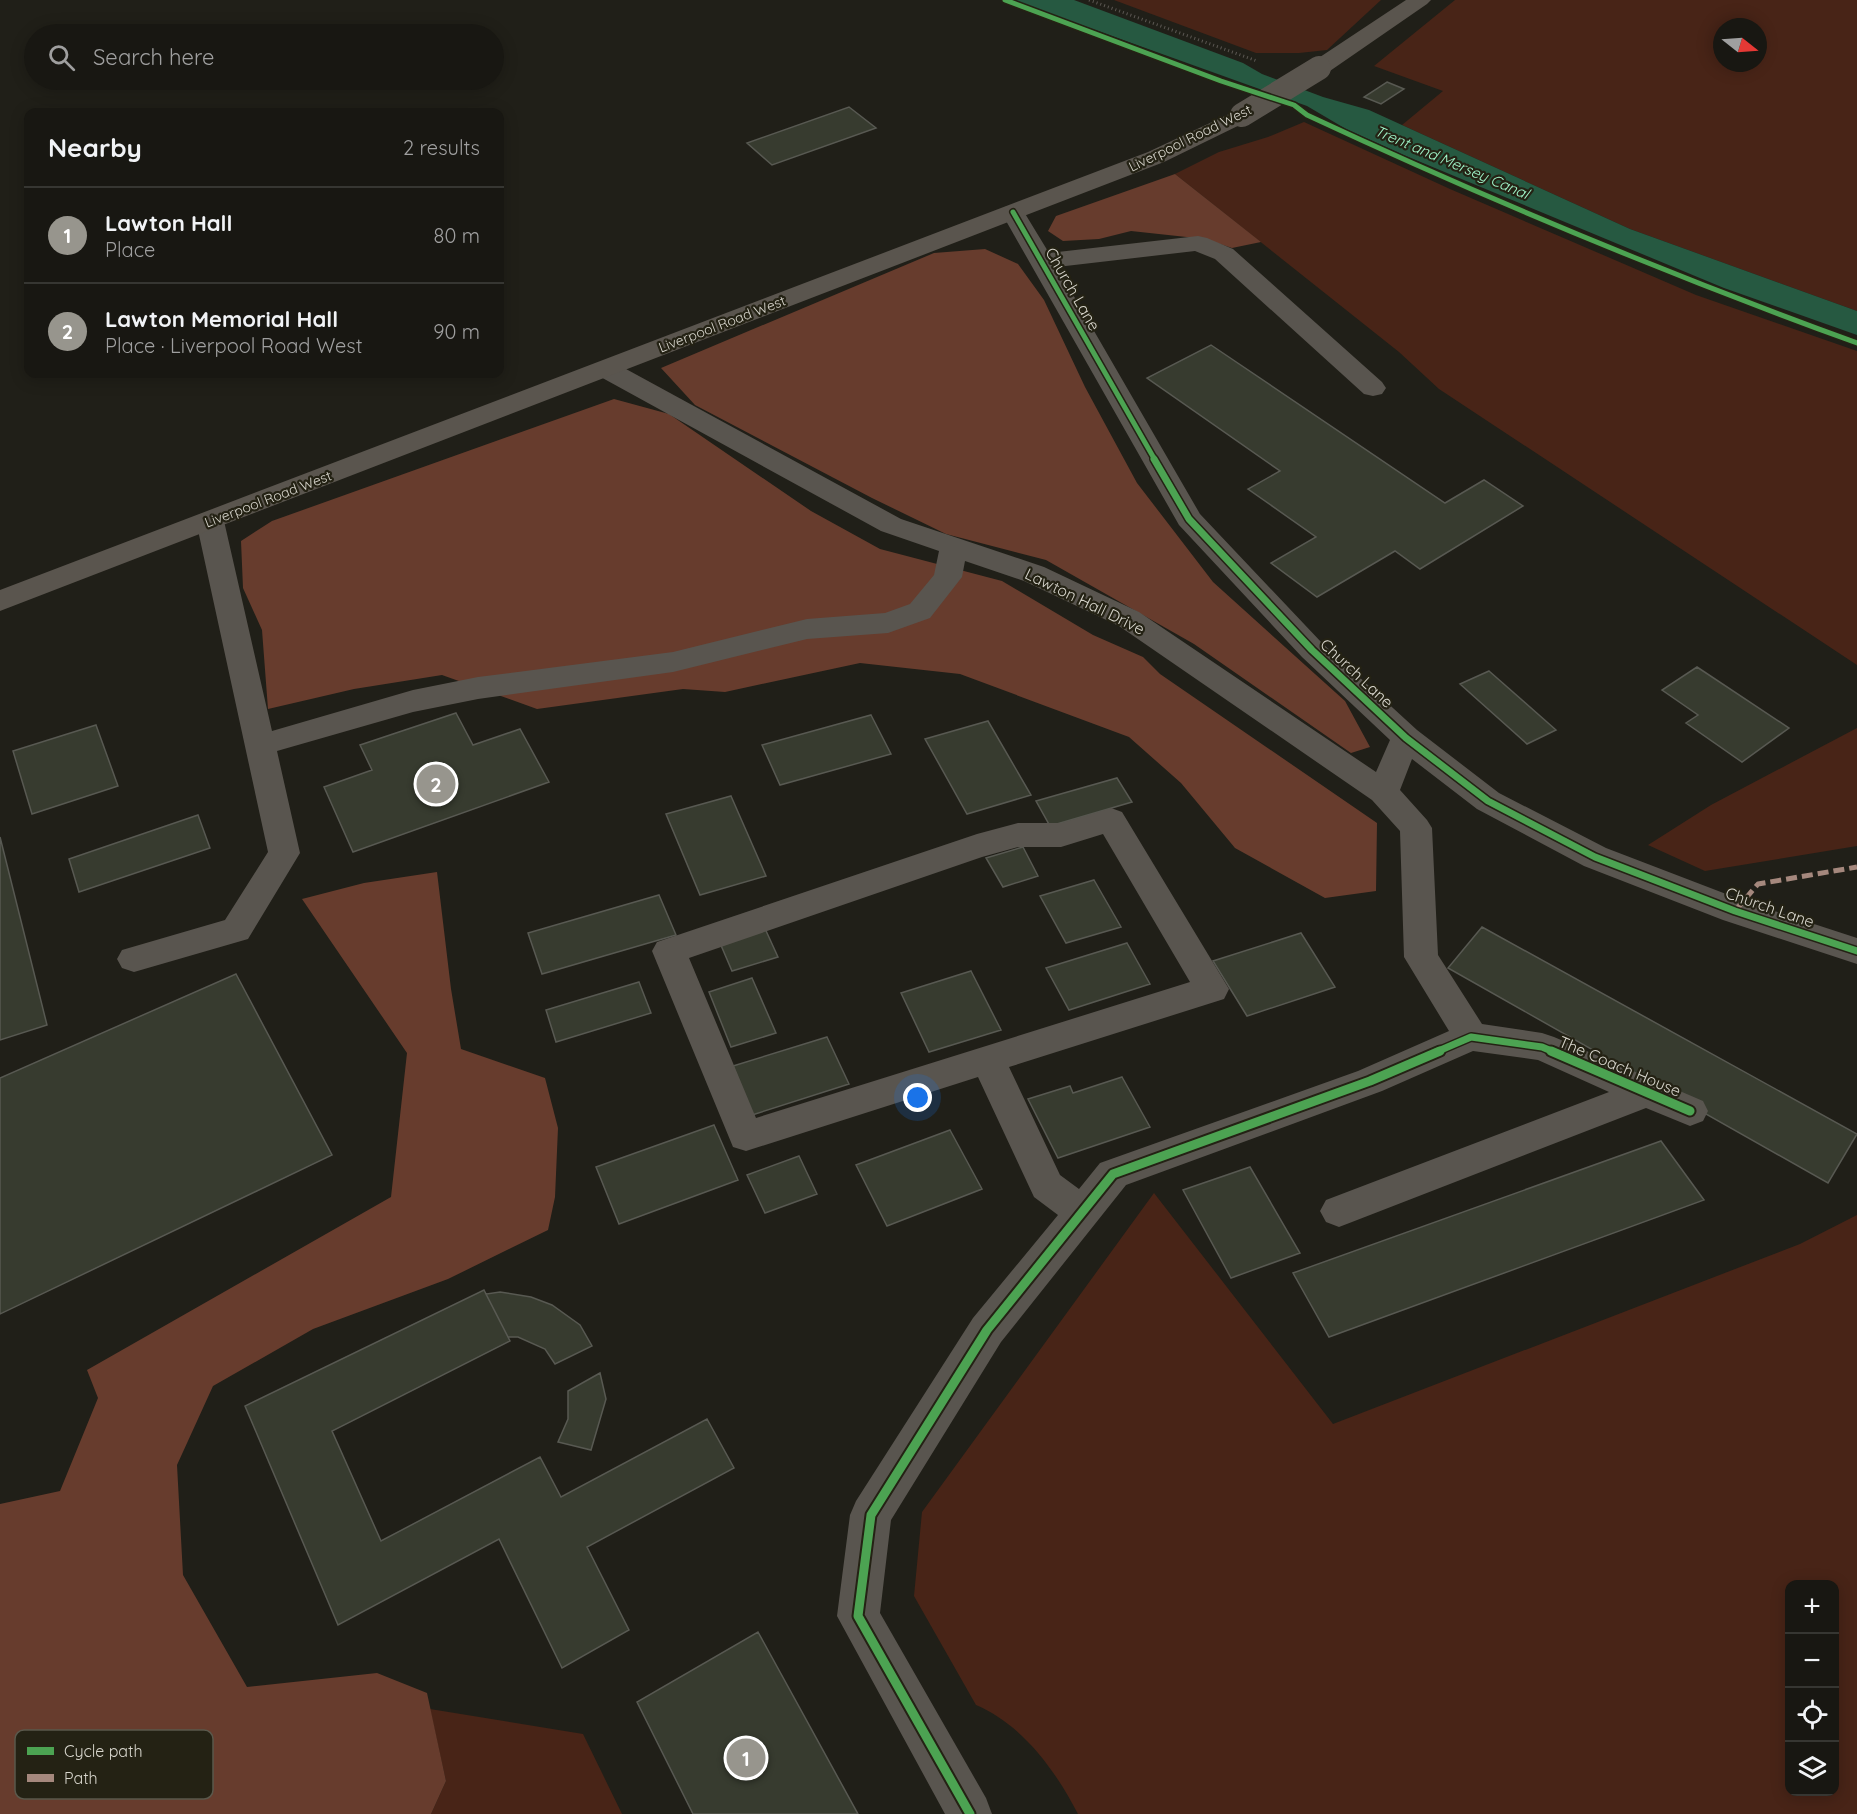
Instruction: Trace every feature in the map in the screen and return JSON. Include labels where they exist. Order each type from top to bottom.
[{"type":"main road","name":"Liverpool Road West","points":[[0,601],[1156,157],[1242,115],[1319,68],[1420,0]]},
{"type":"street","name":"Church Lane","points":[[1013,212],[1189,519],[1312,650],[1406,738],[1488,801],[1595,857],[1736,911],[1857,951]]},
{"type":"street","points":[[1042,261],[1198,243],[1224,254],[1373,388]]},
{"type":"street","name":"Lawton Hall Drive","points":[[606,369],[891,525],[1034,574],[1129,620],[1383,792],[1416,828],[1421,957],[1471,1037]]},
{"type":"street","points":[[134,959],[236,930],[284,853],[210,521]]},
{"type":"street","points":[[260,745],[413,701],[478,688],[673,662],[807,628],[888,623],[920,610],[948,577],[954,546]]},
{"type":"street","points":[[1383,792],[1406,738]]},
{"type":"street","points":[[1111,820],[1212,989],[987,1059],[746,1136],[669,951],[976,846],[1018,835],[1061,835],[1111,820]]},
{"type":"street","points":[[970,1814],[858,1616],[871,1515],[987,1330],[1113,1174],[1370,1080],[1471,1037]]},
{"type":"street","name":"The Coach House","points":[[1471,1037],[1542,1047],[1690,1111]]},
{"type":"street","points":[[987,1059],[1047,1186],[1083,1212]]},
{"type":"street","points":[[1339,1210],[1648,1092]]},
{"type":"path","points":[[1005,0],[1231,83]]},
{"type":"path","points":[[1089,0],[1257,61],[1296,59],[1319,68]]},
{"type":"path","points":[[1307,115],[1559,228],[1739,301],[1857,343]]},
{"type":"shaded area","points":[[1114,0],[1381,0],[1327,50],[1299,53],[1256,53]]},
{"type":"shaded area","points":[[1455,0],[1857,0],[1857,311],[1630,229],[1402,125],[1443,91],[1374,66]]},
{"type":"shaded area","points":[[1304,122],[1450,189],[1696,295],[1857,351],[1857,665],[1439,389],[1399,352],[1175,174],[1219,152],[1268,137]]},
{"type":"shaded area","points":[[1175,174],[1261,242],[1232,248],[1205,239],[1131,231],[1099,239],[1063,241],[1048,231],[1056,216]]},
{"type":"shaded area","points":[[985,249],[1018,264],[1044,300],[1085,387],[1137,483],[1213,582],[1345,701],[1370,747],[1351,753],[1194,644],[1046,560],[946,534],[872,498],[695,405],[661,368],[934,253]]},
{"type":"shaded area","points":[[614,399],[669,414],[811,511],[880,549],[1002,581],[1093,635],[1143,657],[1160,674],[1377,823],[1376,891],[1325,898],[1235,848],[1181,783],[1129,737],[960,674],[860,663],[725,692],[683,689],[537,709],[442,675],[354,689],[268,709],[262,630],[243,588],[241,541],[272,521]]},
{"type":"shaded area","points":[[1857,728],[1857,846],[1705,871],[1648,845],[1711,805]]},
{"type":"shaded area","points":[[437,872],[451,989],[461,1049],[545,1078],[558,1128],[555,1197],[548,1230],[448,1279],[313,1329],[213,1386],[177,1465],[183,1575],[247,1687],[377,1673],[427,1693],[446,1781],[431,1814],[0,1814],[0,1504],[60,1491],[98,1398],[87,1370],[391,1197],[407,1053],[302,899],[364,883]]},
{"type":"shaded area","points":[[1154,1193],[1333,1424],[1800,1244],[1857,1215],[1857,1814],[1078,1814],[1059,1781],[1036,1750],[1009,1724],[976,1705],[914,1596],[922,1512]]},
{"type":"shaded area","points":[[430,1709],[583,1734],[622,1814],[431,1814],[446,1781]]},
{"type":"water","name":"Trent and Mersey Canal","points":[[1012,0],[1074,0],[1243,63],[1262,74],[1323,97],[1369,110],[1630,229],[1857,311],[1857,335],[1724,288],[1406,156],[1346,129],[1307,106]]},
{"type":"building","points":[[1387,82],[1404,89],[1381,104],[1364,97]]},
{"type":"building","points":[[849,107],[876,128],[772,165],[747,143]]},
{"type":"building","points":[[1211,345],[1445,503],[1484,480],[1523,506],[1420,569],[1395,551],[1317,597],[1271,563],[1316,537],[1248,489],[1280,471],[1147,378]]},
{"type":"building","points":[[1697,667],[1789,728],[1742,762],[1686,723],[1698,715],[1662,690]]},
{"type":"building","points":[[1489,671],[1556,730],[1527,744],[1460,684]]},
{"type":"building","points":[[456,713],[473,745],[520,729],[549,782],[353,852],[324,787],[372,770],[360,745]]},
{"type":"building","points":[[871,715],[891,754],[780,785],[762,745]]},
{"type":"building","points":[[988,721],[1031,795],[967,814],[925,739]]},
{"type":"building","points":[[96,725],[118,786],[32,814],[13,751]]},
{"type":"building","points":[[1117,778],[1132,802],[1050,826],[1036,801]]},
{"type":"building","points":[[731,796],[766,876],[700,895],[666,814]]},
{"type":"building","points":[[198,815],[210,848],[79,892],[69,859]]},
{"type":"building","points":[[0,837],[47,1025],[0,1040]]},
{"type":"building","points":[[1023,847],[1038,876],[1003,887],[986,858]]},
{"type":"building","points":[[1094,880],[1121,927],[1066,943],[1040,896]]},
{"type":"building","points":[[659,895],[676,935],[542,974],[528,933]]},
{"type":"building","points":[[762,922],[778,957],[732,971],[717,936]]},
{"type":"building","points":[[1482,927],[1857,1134],[1828,1183],[1448,968]]},
{"type":"building","points":[[1301,933],[1335,987],[1247,1016],[1213,961]]},
{"type":"building","points":[[1127,943],[1150,984],[1069,1010],[1046,968]]},
{"type":"building","points":[[971,971],[1001,1030],[929,1052],[901,993]]},
{"type":"building","points":[[236,974],[332,1155],[0,1314],[0,1078]]},
{"type":"building","points":[[752,978],[776,1033],[731,1047],[709,992]]},
{"type":"building","points":[[639,982],[651,1013],[556,1042],[546,1010]]},
{"type":"building","points":[[827,1037],[849,1084],[752,1115],[733,1066]]},
{"type":"building","points":[[1122,1077],[1150,1127],[1058,1158],[1028,1099],[1070,1086],[1073,1093]]},
{"type":"building","points":[[714,1125],[738,1180],[619,1224],[596,1167]]},
{"type":"building","points":[[950,1130],[982,1189],[887,1226],[856,1165]]},
{"type":"building","points":[[1661,1141],[1704,1200],[1329,1337],[1293,1273]]},
{"type":"building","points":[[799,1156],[817,1194],[765,1213],[747,1175]]},
{"type":"building","points":[[1250,1167],[1300,1253],[1231,1278],[1183,1190]]},
{"type":"building","points":[[484,1290],[510,1341],[332,1431],[381,1541],[540,1457],[561,1497],[707,1419],[734,1468],[587,1547],[629,1630],[562,1668],[499,1539],[338,1625],[245,1406]]},
{"type":"building","points":[[500,1292],[531,1297],[552,1305],[580,1325],[592,1346],[555,1364],[545,1349],[518,1337],[508,1337],[486,1294]]},
{"type":"building","points":[[600,1373],[606,1399],[591,1450],[558,1442],[568,1419],[568,1391]]},
{"type":"building","points":[[758,1632],[858,1814],[693,1814],[637,1702]]},
{"type":"marked path","points":[[1735,911],[1758,884],[1857,867]]},
{"type":"cycle path","points":[[1005,0],[1221,81],[1294,105],[1307,115],[1579,236],[1857,343]]},
{"type":"cycle path","points":[[1013,212],[1189,519],[1312,650],[1406,738],[1488,801],[1595,857],[1735,911],[1857,951]]},
{"type":"cycle path","points":[[970,1814],[858,1616],[871,1515],[987,1330],[1113,1174],[1370,1081],[1471,1037],[1542,1047],[1690,1111]]},
{"type":"place","name":"Lawton Memorial Hall","points":[[436,784]]},
{"type":"place","name":"Lawton Hall","points":[[746,1758]]}]
